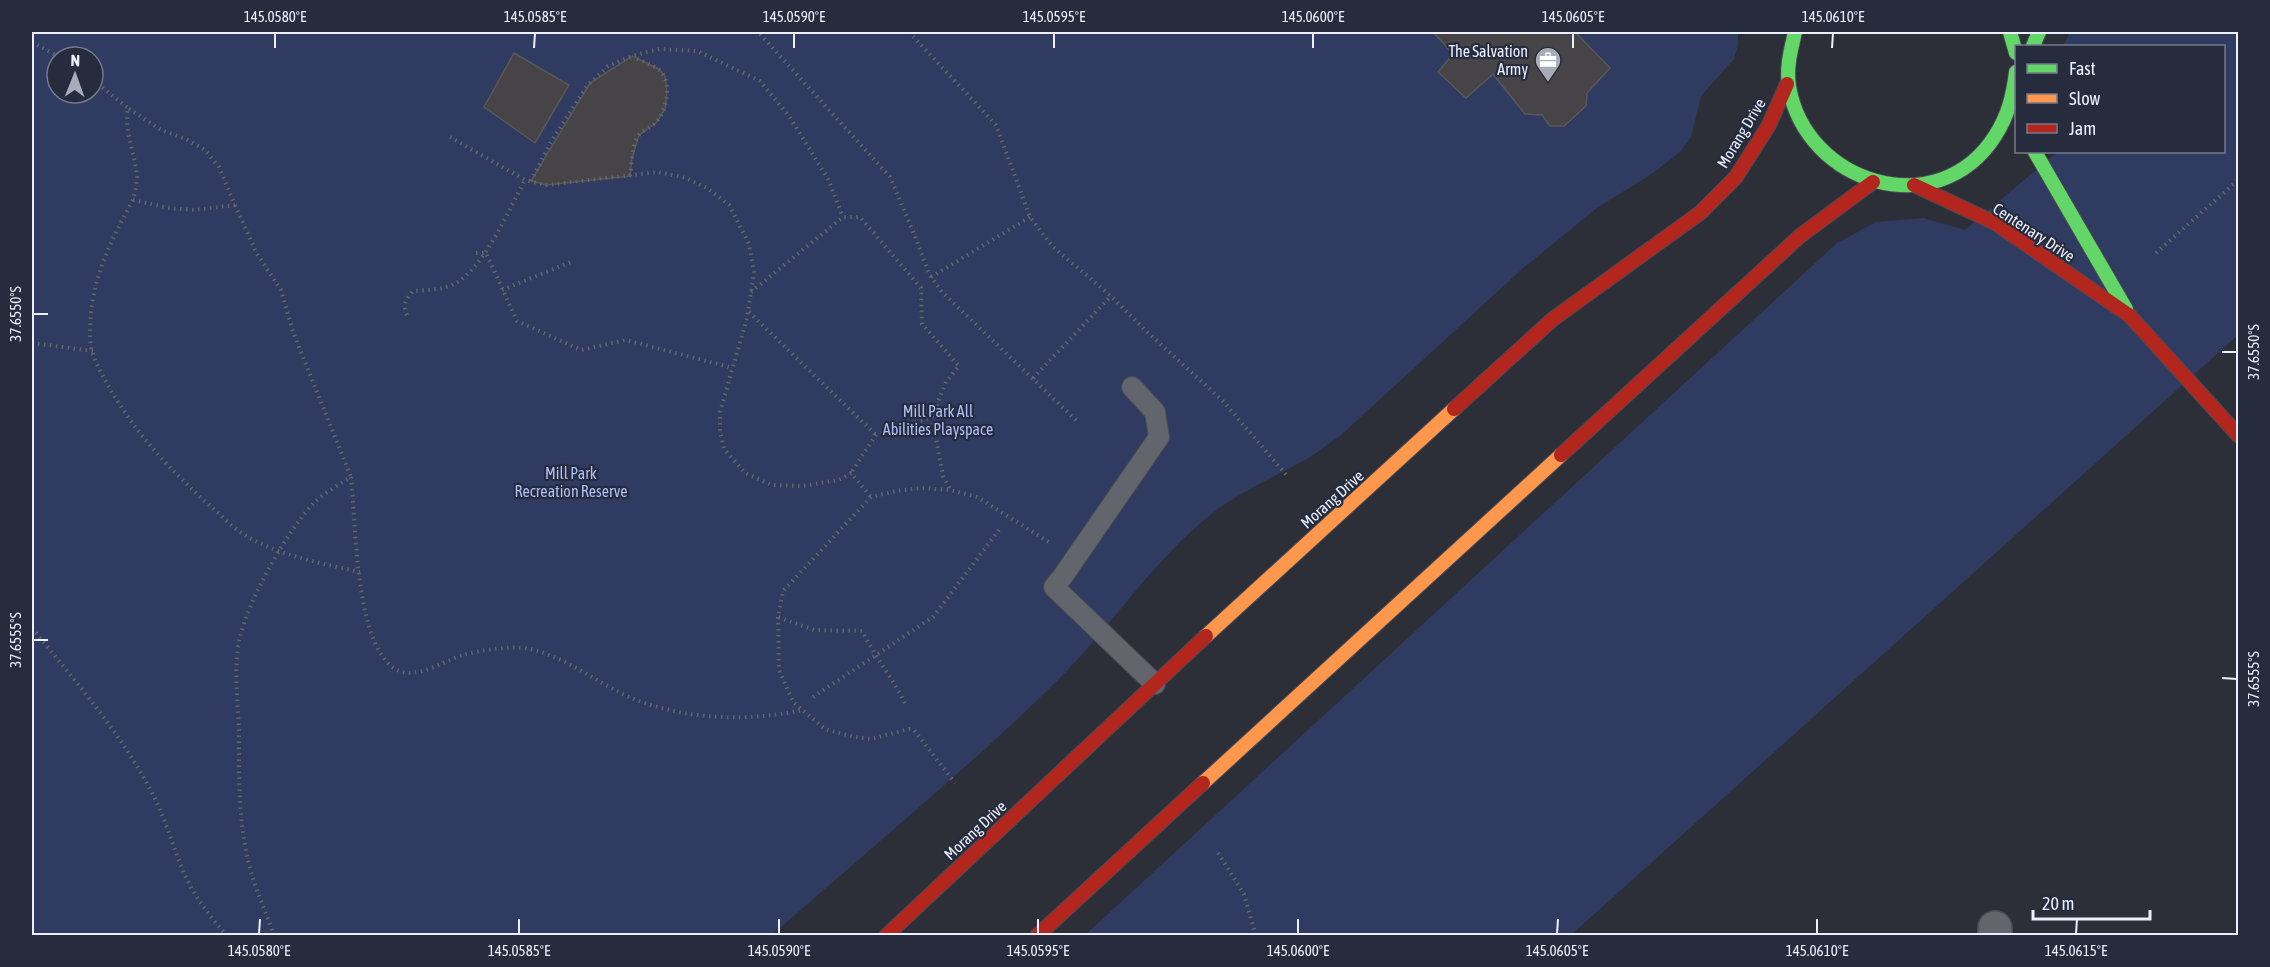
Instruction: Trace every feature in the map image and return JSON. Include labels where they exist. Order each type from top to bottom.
[{"type":"main road","points":[[2010,32],[2015,50]]},
{"type":"main road","points":[[1789,37],[1787,84],[1796,117],[1815,146],[1842,168],[1873,182],[1914,185],[1946,177],[1975,159],[1998,135],[2015,100]]},
{"type":"main road","name":"Morang Drive","points":[[886,936],[1155,684],[1554,319],[1700,213],[1736,177],[1769,125],[1787,84]]},
{"type":"main road","name":"Centenary Drive","points":[[2036,153],[2130,316],[2238,435]]},
{"type":"main road","points":[[1037,936],[1791,244],[1809,228],[1873,182]]},
{"type":"main road","name":"Centenary Drive","points":[[1914,185],[1995,223],[2130,316]]},
{"type":"lane","points":[[1132,387],[1155,412],[1159,437],[1054,587],[1155,684]]},
{"type":"path","points":[[909,32],[996,125],[1030,217],[1052,246],[1111,297],[1223,401],[1288,477]]},
{"type":"path","points":[[760,34],[890,177],[931,277],[942,292],[1077,421]]},
{"type":"path","points":[[531,181],[552,140],[587,86],[608,66],[632,56],[660,49],[697,51],[760,81],[789,116],[828,179],[843,217]]},
{"type":"path","points":[[630,176],[633,151],[639,135],[656,123],[665,109],[667,92],[665,76],[659,69],[632,56]]},
{"type":"path","points":[[105,90],[161,130],[186,139],[205,150],[219,167],[257,254],[281,291],[297,342],[351,477],[365,613],[378,649],[388,664],[400,671],[414,673],[429,670],[462,655],[493,649],[528,649],[548,654],[629,697],[672,711],[708,717],[746,718],[803,710]]},
{"type":"path","points":[[128,108],[131,149],[137,176],[133,200],[114,234],[98,276],[90,340],[98,366],[127,418],[162,460],[240,532],[280,551],[360,572]]},
{"type":"path","points":[[450,137],[525,180],[546,185],[658,172],[686,178],[707,188],[729,205],[748,244],[754,273],[748,311],[720,412],[720,431],[724,449],[745,473],[772,484],[802,486],[839,480],[852,474],[876,435],[932,417]]},
{"type":"path","points":[[407,315],[404,302],[413,291],[452,286],[461,280],[486,253],[525,180]]},
{"type":"path","points":[[2156,253],[2238,180]]},
{"type":"path","points":[[133,200],[169,208],[195,210],[235,205]]},
{"type":"path","points":[[751,292],[843,217],[860,217],[921,288],[922,324],[959,366],[946,382],[932,417],[943,476],[950,490]]},
{"type":"path","points":[[931,277],[1030,217]]},
{"type":"path","points":[[476,253],[486,253]]},
{"type":"path","points":[[486,253],[517,321],[581,350],[626,340],[733,368]]},
{"type":"path","points":[[502,290],[571,262]]},
{"type":"path","points":[[1033,378],[1111,297]]},
{"type":"path","points":[[748,311],[876,435]]},
{"type":"path","points":[[32,343],[94,351]]},
{"type":"path","points":[[852,474],[871,497]]},
{"type":"path","points":[[274,936],[251,873],[243,838],[238,793],[236,672],[240,636],[251,605],[291,530],[312,505],[351,477]]},
{"type":"path","points":[[955,783],[914,730],[896,732],[882,738],[854,737],[825,729],[793,702],[779,670],[778,617],[783,591],[871,497],[896,491],[922,488],[950,490],[977,497],[1053,544]]},
{"type":"path","points":[[813,697],[933,617],[999,530]]},
{"type":"path","points":[[778,617],[814,630],[862,631],[875,656],[894,681],[905,703]]},
{"type":"path","points":[[32,628],[81,689],[140,771],[154,796],[180,865],[193,891],[227,936]]},
{"type":"path","points":[[1218,853],[1244,894],[1256,936]]},
{"type":"green space","name":"Mill Park Recreation Reserve","points":[[32,32],[1738,32],[1738,45],[1734,59],[1701,96],[1691,137],[1680,152],[1653,173],[1597,208],[1521,270],[1340,436],[1307,459],[1220,507],[1188,534],[1059,679],[954,777],[772,935],[32,936]]},
{"type":"green space","points":[[2070,32],[2238,32],[2238,335],[1571,935],[1084,936],[1837,243],[1876,222],[1924,218],[1965,230],[2056,153],[2225,153],[2225,45],[2064,45]]},
{"type":"building","name":"The Salvation Army","points":[[1433,32],[1575,32],[1610,68],[1587,93],[1586,106],[1564,126],[1550,126],[1542,115],[1525,114],[1493,74],[1466,98],[1438,72],[1453,54]]},
{"type":"building","points":[[514,53],[569,85],[535,143],[484,107]]},
{"type":"building","points":[[632,56],[659,69],[665,76],[667,92],[665,109],[656,123],[639,135],[632,158],[630,176],[546,185],[531,181],[590,83]]},
{"type":"traffic: fast","points":[[1795,32],[1789,59],[1788,79],[1800,120],[1820,148],[1846,168],[1877,181],[1909,185],[1941,180],[1970,163],[1995,136],[2003,121],[2015,77]]},
{"type":"traffic: fast","points":[[2010,32],[2015,50]]},
{"type":"traffic: fast","points":[[2033,45],[2039,32]]},
{"type":"traffic: fast","points":[[2036,153],[2126,309]]},
{"type":"traffic: slow","points":[[1206,636],[1454,409]]},
{"type":"traffic: slow","points":[[1203,783],[1561,455]]},
{"type":"traffic: jam","points":[[1454,409],[1553,319],[1700,213],[1736,177],[1769,125],[1787,84]]},
{"type":"traffic: jam","points":[[1561,455],[1800,236],[1873,182]]},
{"type":"traffic: jam","points":[[1914,185],[1995,223],[2130,316],[2238,435]]},
{"type":"traffic: jam","points":[[886,936],[1206,636]]},
{"type":"traffic: jam","points":[[1037,936],[1203,783]]},
{"type":"place","name":"The Salvation Army","points":[[1548,83]]},
{"type":"park label","name":"Mill Park All Abilities Playspace","points":[[938,420]]}]
